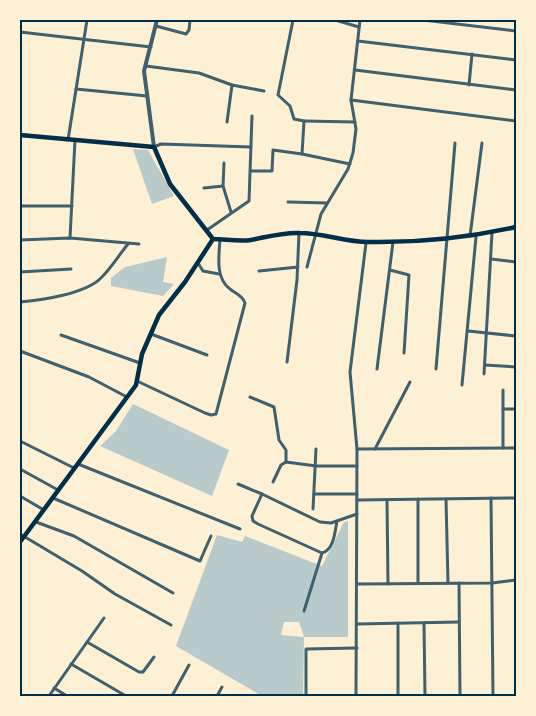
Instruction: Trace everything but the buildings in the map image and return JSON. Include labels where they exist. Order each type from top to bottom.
[{"type":"main road","points":[[20,135],[154,147],[170,184],[212,239]]},
{"type":"main road","points":[[212,239],[249,240],[298,232],[366,242],[393,242],[470,238],[516,228]]},
{"type":"main road","points":[[20,542],[25,538],[52,498],[127,397],[137,381],[140,362],[159,315],[212,239]]},
{"type":"street","points":[[68,140],[87,20]]},
{"type":"street","points":[[157,20],[144,71],[154,147],[161,144],[251,147]]},
{"type":"street","points":[[156,26],[186,34],[189,30],[190,20]]},
{"type":"street","points":[[293,20],[278,95],[290,106],[294,119],[304,121],[355,122]]},
{"type":"street","points":[[335,20],[359,27]]},
{"type":"street","points":[[307,267],[321,214],[350,164],[356,129],[351,100],[360,20]]},
{"type":"street","points":[[423,20],[516,31]]},
{"type":"street","points":[[20,32],[151,47]]},
{"type":"street","points":[[358,41],[516,60]]},
{"type":"street","points":[[470,85],[472,54]]},
{"type":"street","points":[[146,66],[199,73],[232,85],[264,91]]},
{"type":"street","points":[[355,70],[516,90]]},
{"type":"street","points":[[227,122],[232,85]]},
{"type":"street","points":[[76,88],[148,96]]},
{"type":"street","points":[[351,100],[516,121]]},
{"type":"street","points":[[206,231],[249,201],[252,116]]},
{"type":"street","points":[[302,154],[304,121]]},
{"type":"street","points":[[70,238],[75,140]]},
{"type":"street","points":[[436,369],[455,143]]},
{"type":"street","points":[[470,238],[482,143]]},
{"type":"street","points":[[251,171],[272,171],[273,150],[350,164]]},
{"type":"street","points":[[224,163],[223,186],[231,212]]},
{"type":"street","points":[[204,188],[223,186]]},
{"type":"street","points":[[288,202],[328,203]]},
{"type":"street","points":[[20,206],[72,206]]},
{"type":"street","points":[[287,362],[298,267],[298,232]]},
{"type":"street","points":[[484,374],[492,233]]},
{"type":"street","points":[[462,385],[476,237]]},
{"type":"street","points":[[20,240],[70,238],[139,244]]},
{"type":"street","points":[[137,381],[211,416],[216,414],[245,302],[243,298],[228,288],[219,274],[220,239]]},
{"type":"street","points":[[356,696],[357,450],[350,372],[366,242]]},
{"type":"street","points":[[377,369],[393,242]]},
{"type":"street","points":[[20,302],[62,295],[90,286],[101,278],[128,244]]},
{"type":"street","points":[[491,259],[516,262]]},
{"type":"street","points":[[197,262],[203,271],[219,274]]},
{"type":"street","points":[[259,271],[298,267]]},
{"type":"street","points":[[20,272],[71,269]]},
{"type":"street","points":[[390,270],[409,275],[404,353]]},
{"type":"street","points":[[468,331],[516,336]]},
{"type":"street","points":[[150,334],[207,355]]},
{"type":"street","points":[[61,335],[140,362]]},
{"type":"street","points":[[20,351],[89,377],[127,397]]},
{"type":"street","points":[[485,365],[516,367]]},
{"type":"street","points":[[375,449],[410,382]]},
{"type":"street","points":[[503,390],[503,448]]},
{"type":"street","points":[[250,398],[274,407],[279,440],[286,450],[286,462]]},
{"type":"street","points":[[503,409],[516,409]]},
{"type":"street","points":[[20,441],[76,466],[240,529]]},
{"type":"street","points":[[357,450],[516,448]]},
{"type":"street","points":[[313,509],[316,450]]},
{"type":"street","points":[[273,482],[281,465],[286,462],[316,466],[357,466]]},
{"type":"street","points":[[20,469],[58,490]]},
{"type":"street","points":[[238,484],[320,522],[337,521],[357,514]]},
{"type":"street","points":[[262,494],[252,515],[253,522],[322,553],[328,551],[332,544],[337,521]]},
{"type":"street","points":[[314,494],[357,494]]},
{"type":"street","points":[[20,496],[44,510]]},
{"type":"street","points":[[52,498],[200,562],[211,536]]},
{"type":"street","points":[[492,498],[493,696]]},
{"type":"street","points":[[357,500],[516,498]]},
{"type":"street","points":[[446,499],[448,583]]},
{"type":"street","points":[[387,500],[388,584]]},
{"type":"street","points":[[418,500],[418,583]]},
{"type":"street","points":[[36,522],[74,536],[173,593]]},
{"type":"street","points":[[20,534],[82,571],[115,594],[171,625]]},
{"type":"street","points":[[304,611],[322,553]]},
{"type":"street","points":[[357,584],[459,583],[516,580]]},
{"type":"street","points":[[459,583],[460,696]]},
{"type":"street","points":[[49,696],[104,618]]},
{"type":"street","points":[[356,624],[459,622]]},
{"type":"street","points":[[424,623],[425,696]]},
{"type":"street","points":[[398,624],[398,696]]},
{"type":"street","points":[[87,642],[139,672],[143,672],[154,657]]},
{"type":"street","points":[[306,696],[306,649],[356,648]]},
{"type":"street","points":[[71,664],[126,696]]},
{"type":"street","points":[[172,696],[189,665]]},
{"type":"street","points":[[217,696],[222,687]]},
{"type":"street","points":[[54,688],[67,696]]},
{"type":"shaded area","points":[[133,149],[148,150],[174,196],[152,204]]},
{"type":"shaded area","points":[[167,257],[163,282],[174,284],[163,296],[111,286],[111,278],[125,267]]},
{"type":"shaded area","points":[[133,404],[229,450],[212,496],[100,446],[116,431]]},
{"type":"shaded area","points":[[348,521],[348,637],[304,637],[303,696],[262,696],[176,646],[217,535],[242,542],[245,536],[322,566],[344,522]],"holes":[[[284,622],[299,622],[304,637],[281,635]]]}]
